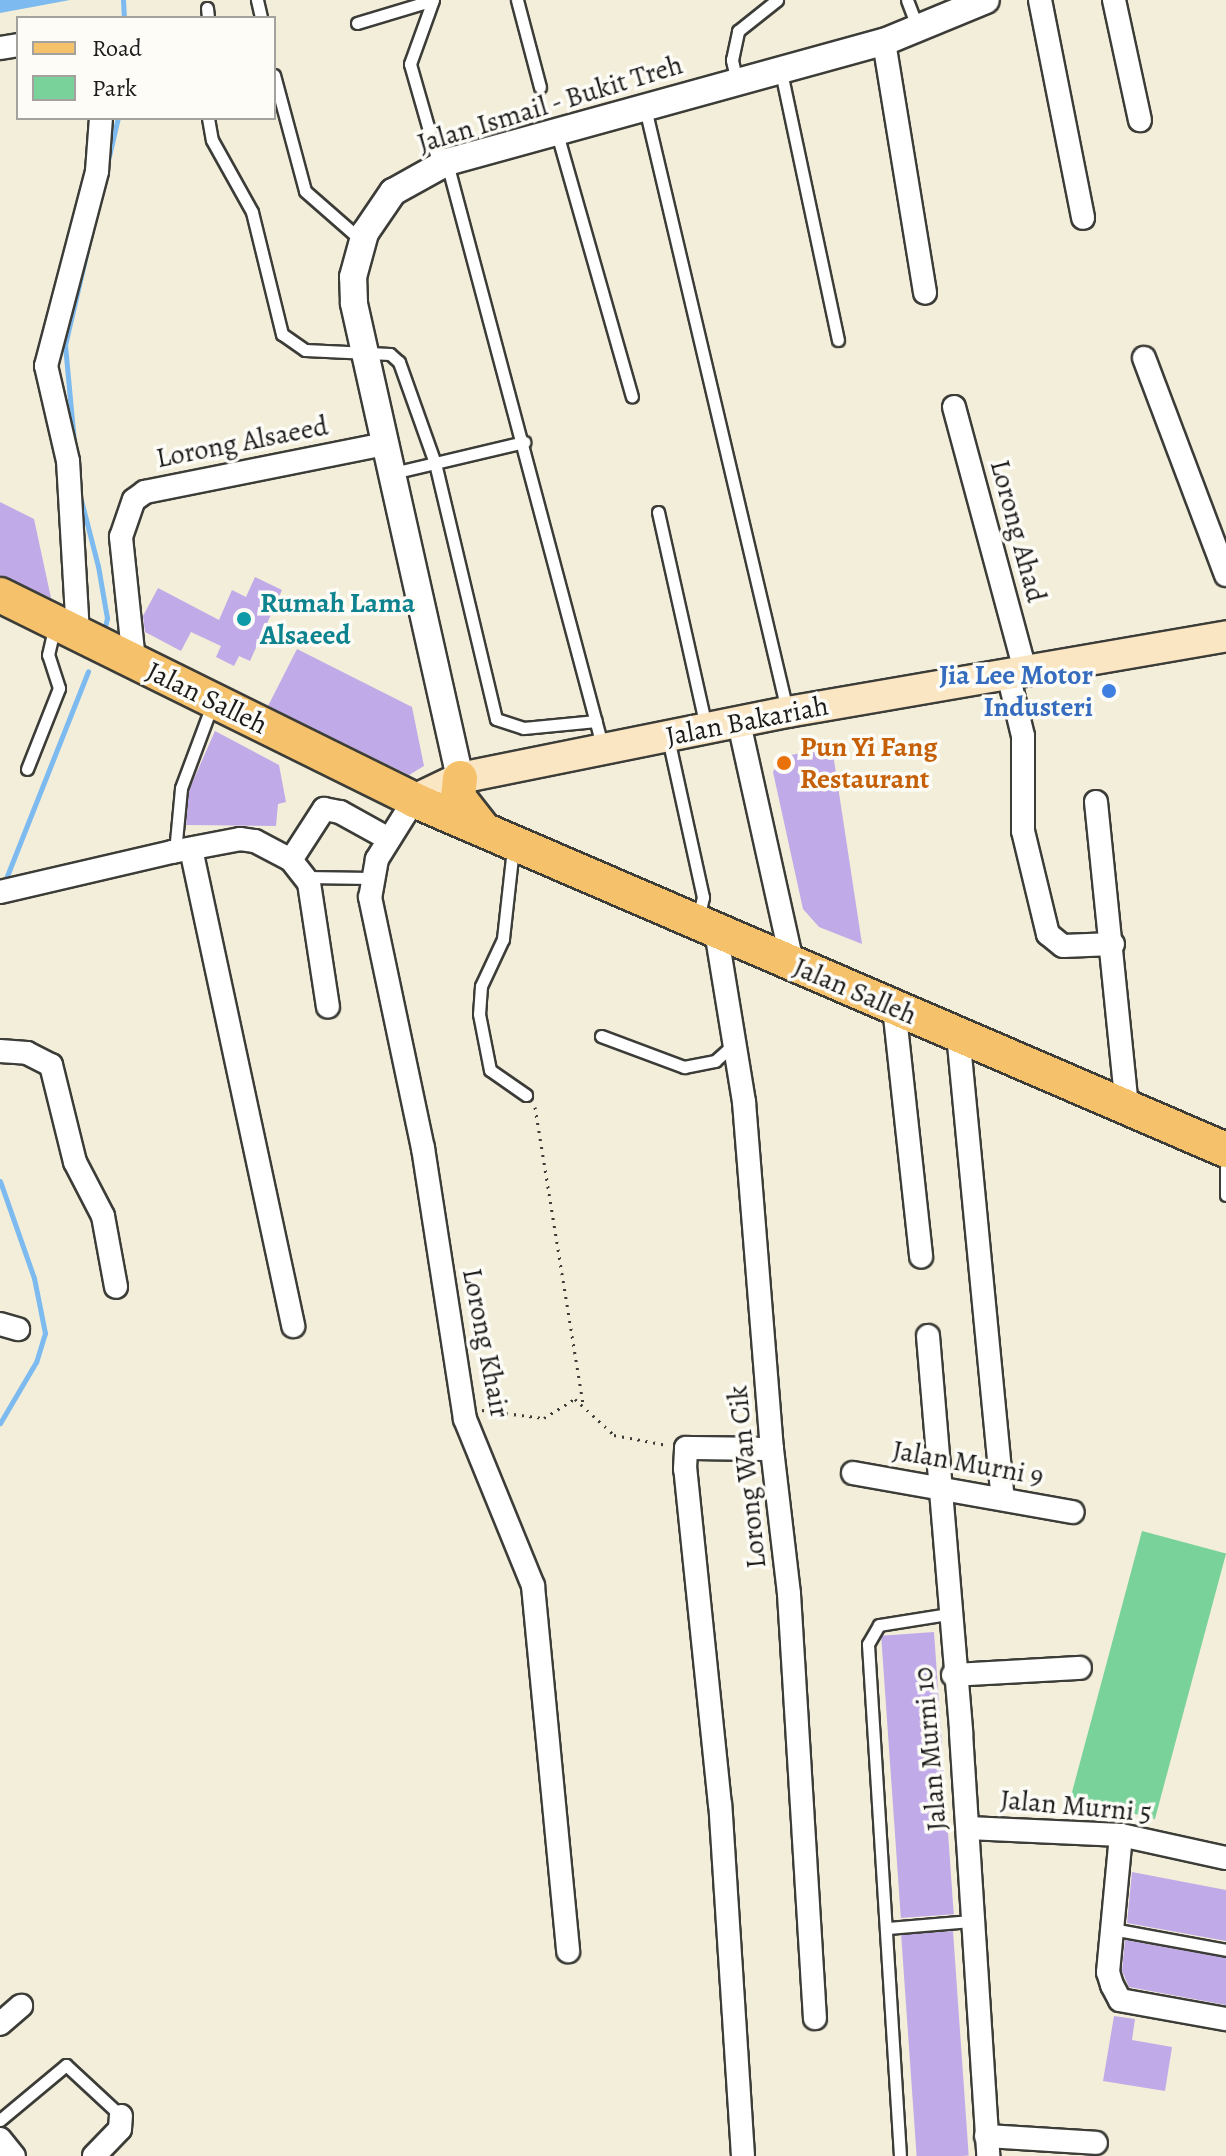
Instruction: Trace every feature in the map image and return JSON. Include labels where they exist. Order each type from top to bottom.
[{"type":"main road","name":"Jalan Salleh","points":[[0,595],[414,800],[1226,1150]]},
{"type":"main road","name":"Jalan Bakariah","points":[[414,800],[460,778],[788,712],[1226,636]]},
{"type":"main road","points":[[460,778],[458,797],[499,837]]},
{"type":"street","name":"Jalan Ismail - Bukit Treh","points":[[460,778],[354,303],[353,277],[363,241],[393,192],[443,164],[556,130],[884,42],[986,0]]},
{"type":"street","points":[[1040,0],[1083,218]]},
{"type":"street","points":[[1114,0],[1140,120]]},
{"type":"street","points":[[884,42],[925,293]]},
{"type":"street","points":[[67,628],[68,461],[46,366],[97,171],[101,120]]},
{"type":"street","points":[[1144,358],[1226,575]]},
{"type":"street","name":"Lorong Ahad","points":[[954,407],[1016,673],[1023,736],[1023,831],[1048,934],[1063,946],[1113,944]]},
{"type":"street","name":"Lorong Alsaeed","points":[[134,661],[121,537],[134,500],[145,492],[385,444]]},
{"type":"street","points":[[739,723],[792,963]]},
{"type":"street","name":"Lorong Khair","points":[[414,800],[389,839],[371,878],[370,897],[423,1148],[462,1407],[533,1586],[568,1951]]},
{"type":"street","points":[[1096,802],[1113,944],[1127,1107]]},
{"type":"street","points":[[328,1007],[298,869],[324,809],[340,812],[389,839]]},
{"type":"street","points":[[7,889],[183,850],[248,839],[298,869]]},
{"type":"street","points":[[183,850],[293,1326]]},
{"type":"street","name":"Lorong Wan Cik","points":[[706,926],[734,1044],[744,1102],[772,1449],[798,1693],[815,2018]]},
{"type":"street","points":[[894,1007],[921,1257]]},
{"type":"street","points":[[958,1034],[1003,1499]]},
{"type":"street","points":[[0,1051],[35,1056],[51,1065],[75,1162],[103,1216],[116,1287]]},
{"type":"street","name":"Jalan Murni 10","points":[[928,1336],[948,1614],[968,1828],[971,1921],[987,2146]]},
{"type":"street","points":[[743,2156],[720,1805],[686,1448],[772,1449]]},
{"type":"street","name":"Jalan Murni 9","points":[[853,1473],[1073,1512]]},
{"type":"street","points":[[953,1675],[1080,1668]]},
{"type":"street","name":"Jalan Murni 5","points":[[968,1828],[1121,1835],[1226,1858]]},
{"type":"street","points":[[1121,1835],[1108,1972],[1120,2000],[1226,2019]]},
{"type":"street","points":[[0,2024],[21,2006]]},
{"type":"street","points":[[94,2156],[120,2129],[121,2116]]},
{"type":"street","points":[[0,2139],[14,2156]]},
{"type":"street","points":[[987,2146],[1096,2143]]},
{"type":"lane","points":[[357,23],[433,0]]},
{"type":"lane","points":[[433,0],[410,64],[443,164],[524,442],[603,750]]},
{"type":"lane","points":[[517,0],[540,87]]},
{"type":"lane","points":[[737,82],[732,60],[738,31],[777,0]]},
{"type":"lane","points":[[907,0],[918,29]]},
{"type":"lane","points":[[781,71],[838,340]]},
{"type":"lane","points":[[276,82],[305,191],[363,241]]},
{"type":"lane","points":[[645,107],[788,712]]},
{"type":"lane","points":[[208,120],[212,140],[252,212],[282,334],[305,350],[390,354],[399,362],[435,463],[496,719],[524,728],[596,721]]},
{"type":"lane","points":[[556,130],[632,396]]},
{"type":"lane","points":[[392,474],[524,442]]},
{"type":"lane","points":[[658,512],[707,730]]},
{"type":"lane","points":[[27,769],[59,688],[48,655],[67,628]]},
{"type":"lane","points":[[183,850],[181,788],[214,701]]},
{"type":"lane","points":[[668,737],[703,897],[706,926]]},
{"type":"lane","points":[[499,837],[503,939],[481,986],[479,1014],[490,1070],[526,1095]]},
{"type":"lane","points":[[298,869],[371,878]]},
{"type":"lane","points":[[601,1036],[684,1067],[715,1061],[734,1044]]},
{"type":"lane","points":[[1226,1167],[1226,1195]]},
{"type":"lane","points":[[900,2156],[870,1634],[879,1625],[948,1614]]},
{"type":"lane","points":[[888,1928],[971,1921]]},
{"type":"lane","points":[[1112,1929],[1226,1950]]},
{"type":"lane","points":[[0,2120],[66,2065],[121,2116]]},
{"type":"path","points":[[526,1095],[538,1113],[583,1404]]},
{"type":"path","points":[[462,1407],[531,1419],[544,1418],[568,1400],[583,1404],[614,1435],[686,1448]]},
{"type":"green space","points":[[1142,1531],[1226,1554],[1155,1819],[1071,1797]]},
{"type":"water","points":[[0,0],[70,0],[0,13]]},
{"type":"building","points":[[0,502],[34,519],[51,598],[0,575]]},
{"type":"building","points":[[255,577],[282,590],[250,661],[239,656],[234,666],[216,657],[221,646],[191,632],[181,651],[145,632],[143,616],[158,588],[219,620],[232,590],[246,597]]},
{"type":"building","points":[[297,649],[412,707],[424,766],[409,775],[268,706]]},
{"type":"building","points":[[215,731],[279,765],[286,802],[278,804],[276,826],[186,825],[189,790]]},
{"type":"building","points":[[832,747],[862,944],[819,927],[803,909],[773,772],[781,757]]},
{"type":"building","points":[[934,1632],[954,1914],[901,1918],[881,1636]]},
{"type":"building","points":[[1132,1872],[1226,1890],[1226,1941],[1127,1923]]},
{"type":"building","points":[[953,1931],[969,2155],[917,2156],[901,1935]]},
{"type":"building","points":[[1125,1940],[1226,1958],[1226,2005],[1129,1987],[1122,1971]]},
{"type":"building","points":[[1114,2016],[1135,2019],[1132,2040],[1172,2047],[1165,2091],[1103,2081]]},
{"type":"waterway","points":[[123,0],[124,16]]},
{"type":"waterway","points":[[74,442],[65,345],[118,120]]},
{"type":"waterway","points":[[81,500],[98,566],[107,618],[104,631]]},
{"type":"waterway","points":[[3,886],[88,671]]},
{"type":"waterway","points":[[0,1181],[34,1278],[45,1333],[36,1362],[0,1423]]},
{"type":"place","name":"Rumah Lama Alsaeed","points":[[244,619]]},
{"type":"place","name":"Jia Lee Motor Industeri","points":[[1109,691]]},
{"type":"place","name":"Pun Yi Fang Restaurant","points":[[784,763]]}]
